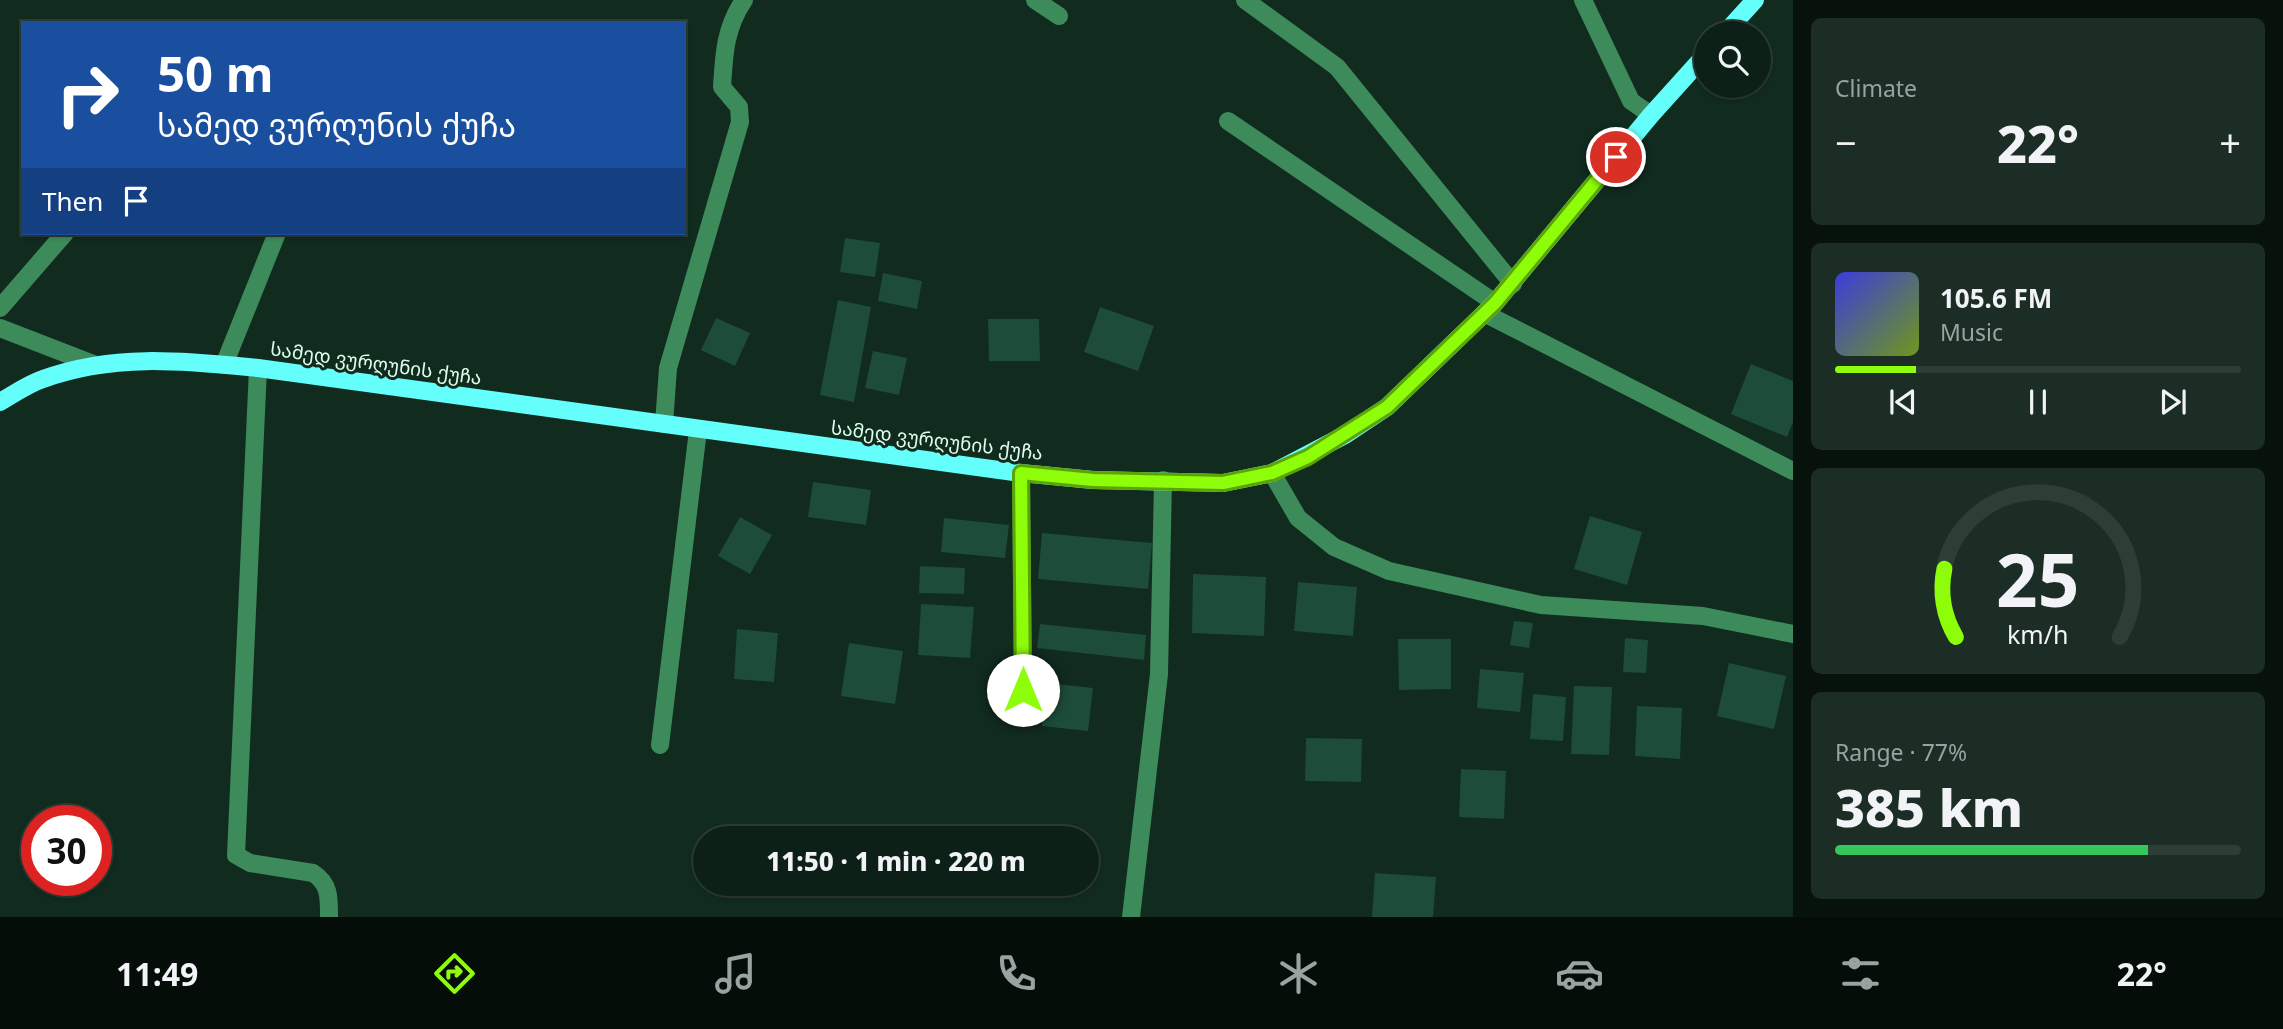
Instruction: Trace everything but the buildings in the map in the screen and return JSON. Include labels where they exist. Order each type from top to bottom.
[{"type":"main road","points":[[1736,21],[1755,0]]},
{"type":"main road","name":"სამედ ვურღუნის ქუჩა","points":[[0,402],[41,379],[93,364],[167,359],[258,368],[1021,473],[1093,480],[1223,483],[1272,473],[1308,457],[1387,407],[1513,284],[1651,115],[1694,67]]},
{"type":"street","points":[[664,424],[668,368],[740,122],[739,107],[722,87],[724,47],[732,19],[744,0]]},
{"type":"street","points":[[1035,0],[1059,16]]},
{"type":"street","points":[[1245,0],[1337,67],[1513,284]]},
{"type":"street","points":[[1583,0],[1631,101],[1651,115]]},
{"type":"street","points":[[1228,121],[1490,308],[1793,471]]},
{"type":"street","points":[[0,308],[63,235]]},
{"type":"street","points":[[224,365],[276,235]]},
{"type":"street","points":[[0,328],[93,364]]},
{"type":"street","points":[[258,368],[236,855],[250,863],[313,873],[321,878],[328,889],[329,917]]},
{"type":"street","points":[[660,745],[698,430]]},
{"type":"street","points":[[1021,473],[1023,690]]},
{"type":"street","points":[[1272,473],[1298,518],[1334,547],[1389,571],[1541,606],[1703,616],[1793,634]]},
{"type":"street","points":[[1131,917],[1159,674],[1163,480]]},
{"type":"route","points":[[1023,690],[1021,473],[1093,480],[1223,483],[1272,473],[1308,457],[1387,407],[1495,303],[1616,157]]}]
